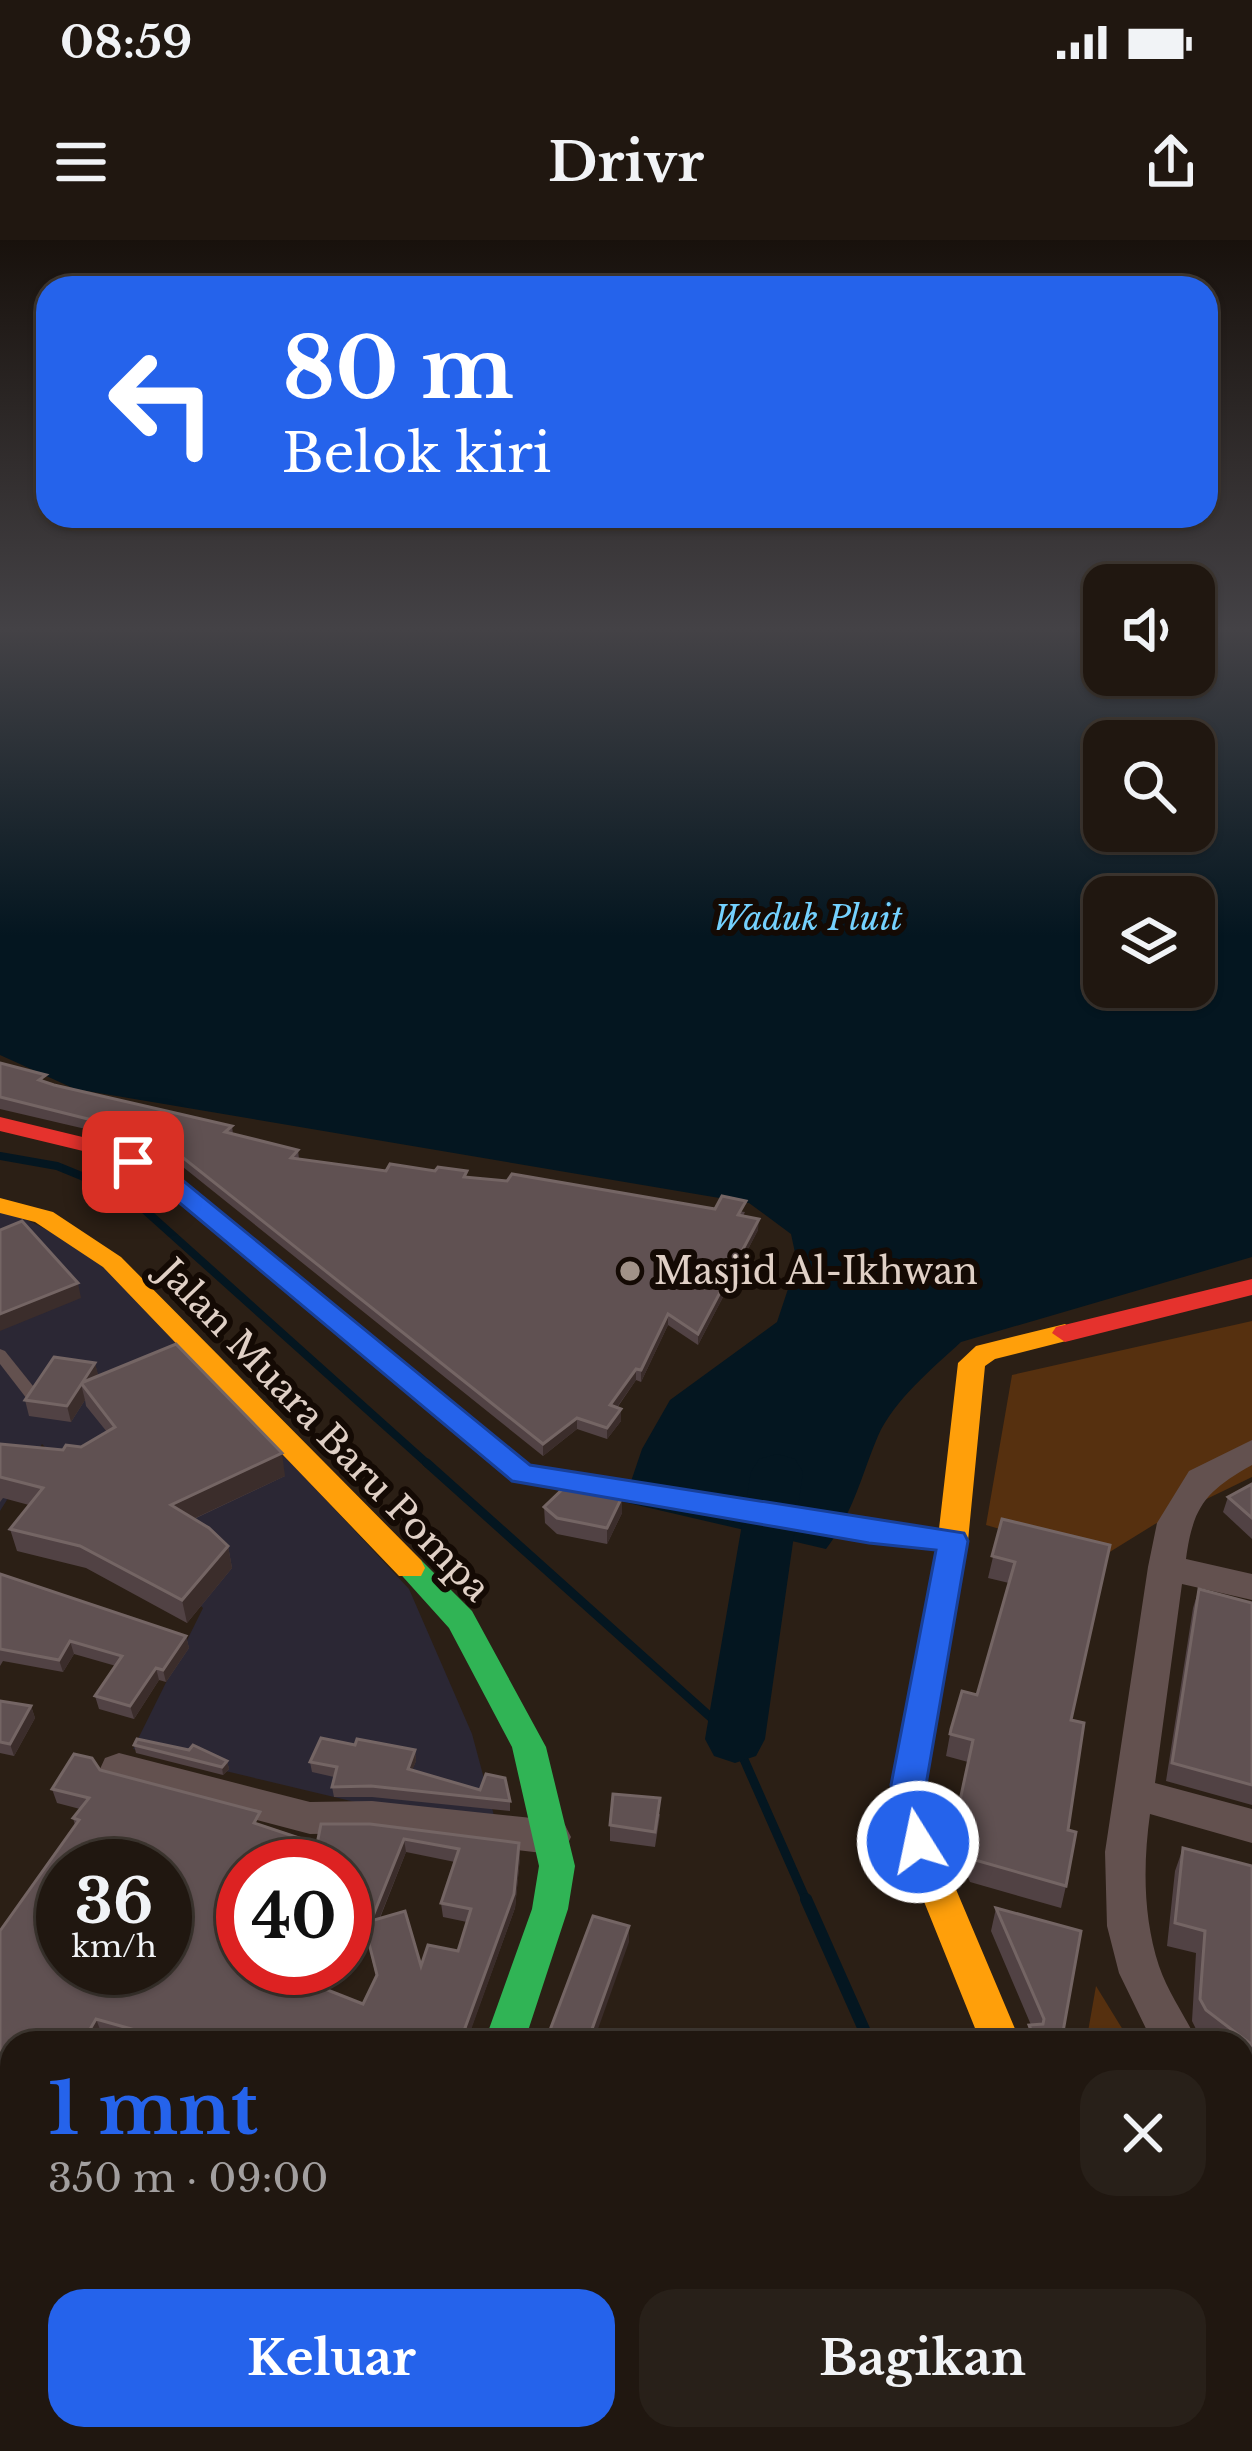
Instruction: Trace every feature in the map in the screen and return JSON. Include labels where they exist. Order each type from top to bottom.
[{"type":"street","points":[[3,1133],[91,1146],[166,1179],[508,1466],[536,1478],[618,1487],[869,1532],[953,1541]]},
{"type":"street","name":"Jalan Muara Baru Pompa","points":[[0,1205],[44,1216],[112,1262],[461,1619],[529,1747],[557,1866],[554,1892],[508,2031]]},
{"type":"street","points":[[996,2031],[918,1842],[908,1785],[953,1541],[965,1405],[976,1357],[1252,1287]]},
{"type":"street","points":[[1170,2031],[1139,1973],[1127,1926],[1125,1852],[1132,1793],[1174,1523],[1201,1479],[1252,1450]]},
{"type":"street","points":[[1165,1568],[1252,1587]]},
{"type":"street","points":[[119,1769],[310,1818],[372,1817],[551,1837]]},
{"type":"street","points":[[1132,1793],[1252,1826]]},
{"type":"lane","points":[[0,1354],[32,1395]]},
{"type":"shaded area","points":[[0,1207],[97,1254],[409,1589],[472,1734],[506,1860],[443,1823],[133,1749],[203,1608],[42,1444],[0,1511]]},
{"type":"shaded area","points":[[1252,1321],[1252,1477],[1155,1524],[1100,1558],[986,1525],[1012,1375]]},
{"type":"shaded area","points":[[1096,1986],[1124,2031],[1088,2031]]},
{"type":"water","name":"Waduk Pluit","points":[[0,730],[1083,730],[1083,852],[1215,852],[1215,730],[1252,730],[1252,1257],[961,1342],[915,1385],[885,1423],[850,1508],[826,1549],[624,1502],[642,1449],[670,1400],[777,1322],[797,1262],[791,1234],[749,1203],[75,1089],[0,1055]]},
{"type":"building","points":[[0,1063],[46,1075],[39,1080],[54,1085],[232,1126],[225,1132],[298,1150],[291,1158],[386,1171],[390,1164],[435,1171],[438,1167],[467,1171],[464,1177],[507,1181],[512,1174],[715,1209],[722,1196],[746,1201],[738,1215],[759,1219],[698,1334],[668,1314],[641,1370],[636,1369],[610,1405],[621,1409],[607,1428],[577,1418],[543,1444],[181,1156],[104,1123],[0,1097]]},
{"type":"building","points":[[22,1221],[78,1283],[0,1314],[0,1230]]},
{"type":"building","points":[[176,1344],[282,1453],[171,1505],[228,1546],[182,1600],[80,1546],[10,1529],[43,1488],[0,1477],[0,1444],[63,1450],[66,1445],[81,1447],[115,1427],[81,1383]]},
{"type":"building","points":[[54,1357],[95,1363],[67,1406],[25,1400]]},
{"type":"building","points":[[1252,1484],[1252,1518],[1228,1497]]},
{"type":"building","points":[[567,1485],[622,1497],[607,1528],[557,1518],[544,1507]]},
{"type":"building","points":[[1002,1519],[1110,1545],[1071,1720],[1084,1723],[1068,1830],[1076,1832],[1066,1886],[975,1860],[956,1819],[973,1740],[950,1734],[951,1729],[962,1691],[977,1695],[1015,1562],[992,1556]]},
{"type":"building","points":[[0,1574],[186,1636],[130,1706],[95,1696],[122,1656],[70,1641],[59,1660],[0,1649]]},
{"type":"building","points":[[1199,1589],[1252,1603],[1252,1785],[1172,1763]]},
{"type":"building","points":[[0,1701],[31,1706],[10,1744],[0,1742]]},
{"type":"building","points":[[321,1738],[415,1750],[408,1769],[480,1790],[486,1774],[505,1778],[510,1801],[371,1786],[332,1787],[337,1767],[310,1762]]},
{"type":"building","points":[[137,1739],[189,1750],[193,1745],[227,1761],[222,1767],[134,1745]]},
{"type":"building","points":[[74,1754],[92,1758],[100,1770],[260,1812],[254,1823],[302,1839],[216,1839],[216,1995],[340,1995],[363,2004],[372,1995],[377,1975],[372,1921],[405,1911],[421,1966],[428,1945],[458,1951],[471,1909],[441,1903],[459,1849],[404,1839],[372,1919],[372,1839],[318,1839],[321,1824],[370,1824],[519,1843],[514,1894],[468,2031],[134,2031],[96,2019],[89,2031],[0,2031],[0,1931],[36,1880],[36,1995],[192,1995],[192,1839],[65,1839],[79,1820],[73,1818],[89,1798],[52,1789]]},
{"type":"building","points":[[613,1794],[660,1798],[655,1832],[610,1825]]},
{"type":"building","points":[[1183,1848],[1252,1866],[1252,2031],[1234,2031],[1206,2010],[1200,1999],[1205,1931],[1175,1923]]},
{"type":"building","points":[[996,1908],[1081,1931],[1063,2031],[1032,2031],[1029,2025],[1043,2024]]},
{"type":"building","points":[[593,1916],[629,1926],[591,2031],[550,2031]]},
{"type":"waterway","points":[[0,1156],[57,1166],[128,1195],[430,1466]]},
{"type":"waterway","points":[[427,1463],[735,1739],[807,1902]]},
{"type":"waterway","points":[[735,1739],[777,1472]]},
{"type":"waterway","points":[[806,1899],[865,2031]]},
{"type":"traffic: fast","points":[[410,1568],[461,1620],[529,1747],[557,1866],[550,1909],[508,2031]]},
{"type":"traffic: slow","points":[[0,1205],[44,1217],[112,1262],[410,1568]]},
{"type":"traffic: slow","points":[[996,2031],[918,1842],[908,1785],[953,1541],[972,1363],[986,1352],[1065,1333]]},
{"type":"traffic: slow","points":[[628,1492],[869,1532],[953,1541]]},
{"type":"traffic: jam","points":[[0,1124],[91,1146],[166,1179],[522,1474],[628,1492]]},
{"type":"traffic: jam","points":[[1065,1333],[1252,1287]]},
{"type":"place","name":"Masjid Al-Ikhwan","points":[[630,1271]]},
{"type":"route","points":[[133,1162],[166,1179],[522,1474],[869,1532],[953,1541],[908,1785],[918,1842]]}]
